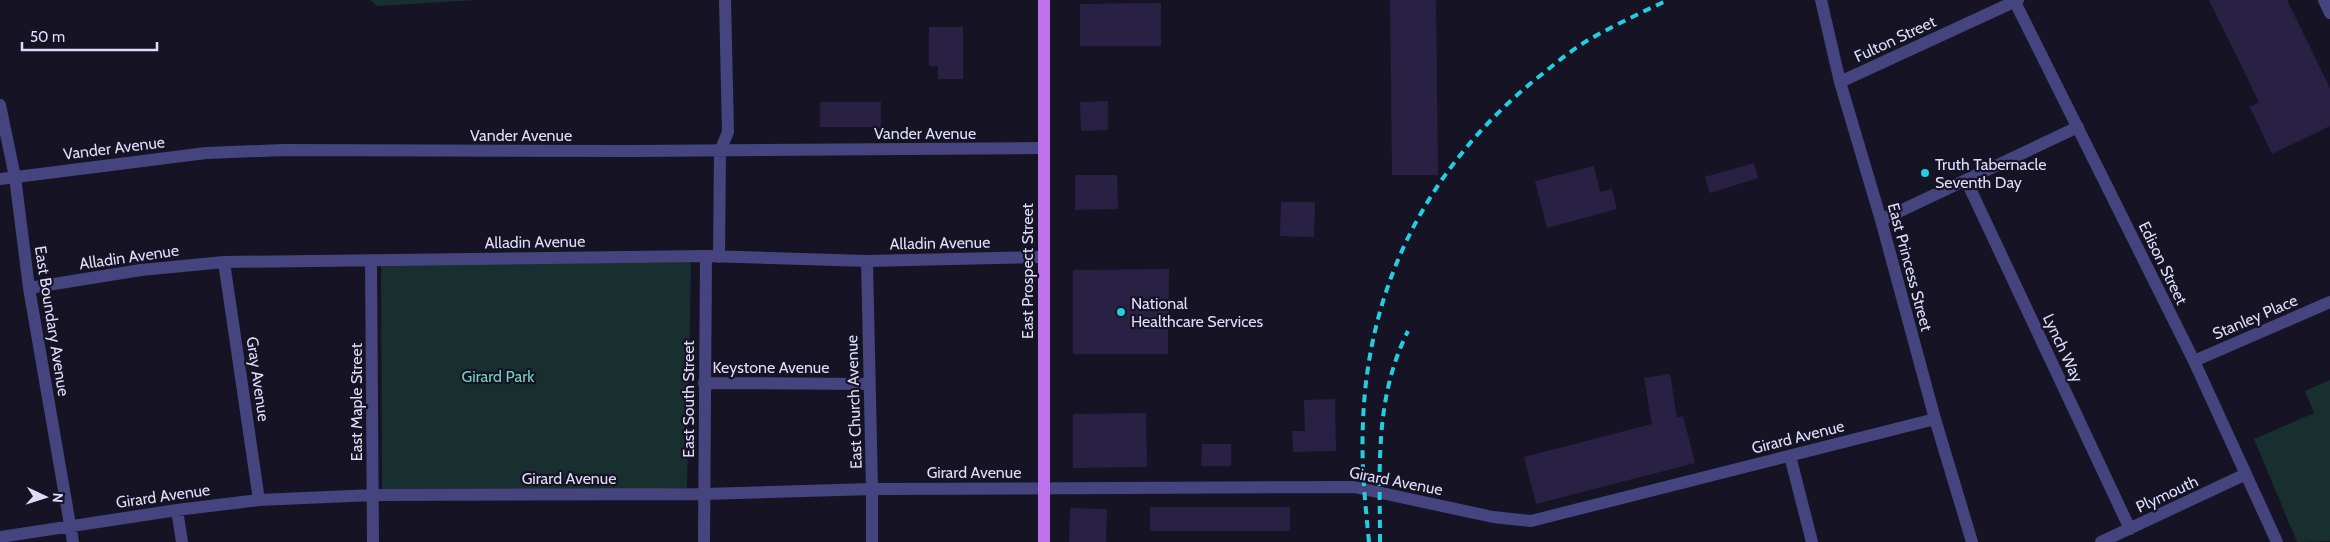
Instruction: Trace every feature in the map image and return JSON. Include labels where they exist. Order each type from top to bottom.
[{"type":"main road","name":"East Prospect Street","points":[[1044,0],[1044,542]]},
{"type":"street","points":[[719,257],[720,151],[728,132],[725,0]]},
{"type":"street","name":"East Princess Street","points":[[1821,0],[1840,82],[1881,220],[1935,419],[1972,542]]},
{"type":"street","points":[[2324,0],[2330,13]]},
{"type":"street","name":"Fulton Street","points":[[1840,82],[2016,1]]},
{"type":"street","name":"Edison Street","points":[[2016,1],[2194,361],[2277,542]]},
{"type":"street","name":"East Boundary Avenue","points":[[0,105],[15,176],[29,288],[73,542]]},
{"type":"street","points":[[1881,220],[2078,127]]},
{"type":"street","name":"Vander Avenue","points":[[0,180],[15,176],[206,152],[284,150],[720,151],[1043,148]]},
{"type":"street","name":"Lynch Way","points":[[1966,180],[2130,529]]},
{"type":"street","name":"Alladin Avenue","points":[[29,288],[141,270],[224,262],[706,256],[867,261],[1043,257]]},
{"type":"street","name":"East South Street","points":[[704,542],[706,256]]},
{"type":"street","name":"East Maple Street","points":[[371,261],[373,542]]},
{"type":"street","name":"East Church Avenue","points":[[867,261],[872,542]]},
{"type":"street","name":"Gray Avenue","points":[[224,262],[259,500]]},
{"type":"street","name":"Stanley Place","points":[[2194,361],[2330,302]]},
{"type":"street","name":"Keystone Avenue","points":[[704,383],[869,384]]},
{"type":"street","name":"Girard Avenue","points":[[0,537],[177,510],[259,500],[373,495],[704,494],[872,489],[1354,487],[1493,517],[1531,521],[1935,419]]},
{"type":"street","points":[[1790,456],[1812,542]]},
{"type":"street","name":"Plymouth","points":[[2101,542],[2246,474]]},
{"type":"street","points":[[177,510],[182,542]]},
{"type":"green space","points":[[370,0],[477,0],[377,6]]},
{"type":"green space","name":"Girard Park","points":[[691,262],[687,488],[382,489],[381,265]]},
{"type":"green space","points":[[2330,380],[2330,541],[2297,542],[2254,439],[2314,413],[2305,391]]},
{"type":"building","points":[[1390,0],[1436,0],[1438,175],[1392,175]]},
{"type":"building","points":[[2209,0],[2287,0],[2330,88],[2330,126],[2272,154],[2250,107],[2259,102]]},
{"type":"building","points":[[1161,3],[1161,46],[1080,46],[1080,4]]},
{"type":"building","points":[[929,27],[963,27],[963,79],[938,79],[938,66],[929,66]]},
{"type":"building","points":[[1108,101],[1108,130],[1081,131],[1080,102]]},
{"type":"building","points":[[820,102],[881,102],[881,127],[820,127]]},
{"type":"building","points":[[1754,163],[1758,178],[1710,193],[1705,177]]},
{"type":"building","points":[[1594,166],[1600,192],[1612,189],[1617,209],[1547,228],[1535,181]]},
{"type":"building","points":[[1075,175],[1117,175],[1118,209],[1075,210]]},
{"type":"building","points":[[1281,202],[1315,202],[1314,237],[1280,236]]},
{"type":"building","name":"National Healthcare Services","points":[[1169,269],[1168,354],[1073,354],[1073,270]]},
{"type":"building","points":[[1670,374],[1677,418],[1683,416],[1695,463],[1536,504],[1524,457],[1652,424],[1644,378]]},
{"type":"building","points":[[1335,399],[1336,451],[1293,452],[1292,431],[1305,431],[1304,400]]},
{"type":"building","points":[[1146,413],[1147,467],[1073,468],[1073,414]]},
{"type":"building","points":[[1202,444],[1231,444],[1231,466],[1201,466]]},
{"type":"building","points":[[1150,507],[1290,507],[1290,531],[1150,531]]},
{"type":"building","points":[[1070,508],[1107,509],[1106,542],[1069,542]]},
{"type":"railway","points":[[1369,542],[1363,452],[1363,422],[1368,370],[1378,320],[1393,273],[1413,228],[1438,185],[1468,146],[1502,109],[1547,70],[1584,43],[1668,0]]},
{"type":"railway","points":[[1380,542],[1380,461],[1384,408],[1389,382],[1408,331]]},
{"type":"place","name":"Truth Tabernacle Seventh Day","points":[[1925,173]]},
{"type":"place","name":"National Healthcare Services","points":[[1121,312]]}]
